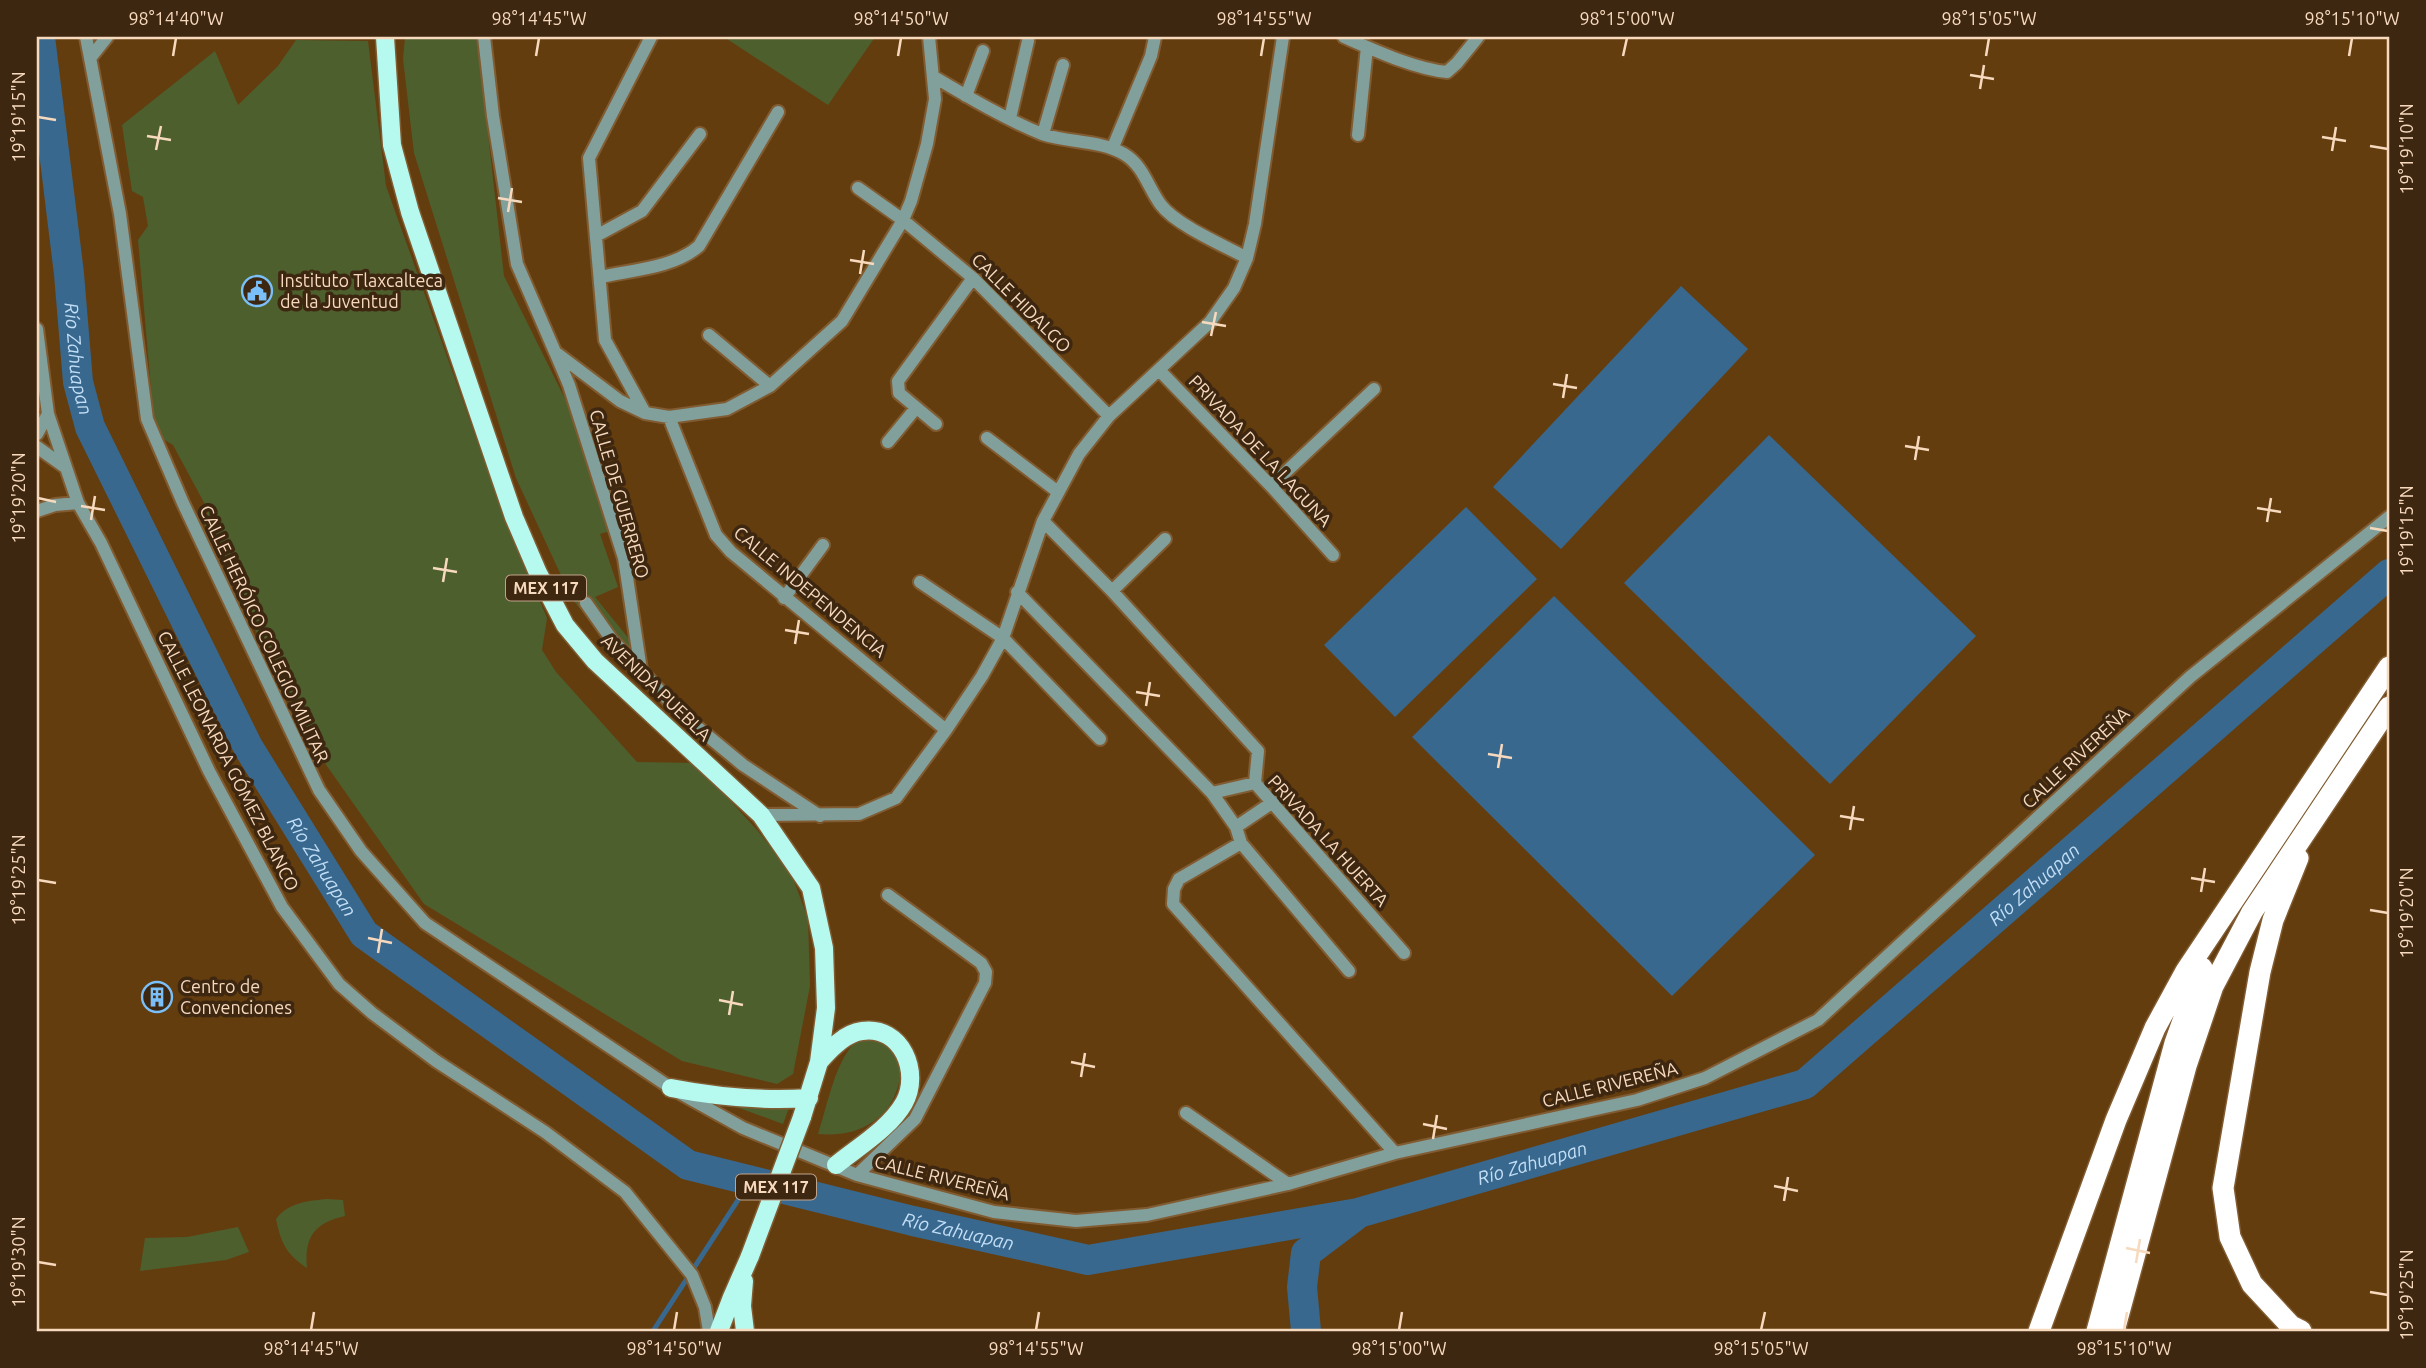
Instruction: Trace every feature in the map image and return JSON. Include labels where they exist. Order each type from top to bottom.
[{"type":"highway","points":[[2039,1331],[2116,1120],[2155,1028],[2186,971],[2224,918],[2389,667]]},
{"type":"highway","points":[[2114,1331],[2186,1066],[2213,986],[2252,912],[2389,707]]},
{"type":"highway","points":[[2301,1331],[2291,1326],[2252,1284],[2230,1237],[2223,1188],[2260,972],[2273,920],[2318,810]]},
{"type":"highway","points":[[2097,1331],[2175,1043],[2193,988],[2224,918]]},
{"type":"main road","name":"AVENIDA PUEBLA","points":[[384,37],[392,145],[410,212],[514,517],[538,573],[565,625],[595,661],[761,815],[811,888],[824,948],[826,1008],[819,1062],[809,1098],[748,1262]]},
{"type":"main road","points":[[819,1062],[836,1043],[860,1031],[876,1031],[893,1039],[905,1053],[910,1065],[911,1087],[904,1104],[890,1121],[836,1165]]},
{"type":"main road","points":[[671,1088],[714,1097],[781,1100],[809,1098]]},
{"type":"main road","name":"MEX 117","points":[[719,1331],[748,1262]]},
{"type":"main road","name":"MEX 117","points":[[745,1331],[742,1290],[748,1262]]},
{"type":"street","name":"CALLE HERÓICO COLEGIO MILITAR","points":[[86,37],[120,214],[146,419],[319,790],[361,851],[425,923],[671,1088]]},
{"type":"street","points":[[91,57],[107,37]]},
{"type":"street","name":"CALLE DE GUERRERO","points":[[484,37],[493,117],[517,264],[569,386],[624,558],[641,670]]},
{"type":"street","points":[[645,413],[605,340],[589,158],[651,37]]},
{"type":"street","points":[[555,352],[620,401],[645,413],[669,417],[727,409],[770,386],[842,321],[903,220],[927,144],[935,99],[929,37]]},
{"type":"street","points":[[1113,147],[1151,56],[1155,37]]},
{"type":"street","points":[[761,815],[859,814],[896,798],[946,730],[982,676],[1003,638],[1043,521],[1079,454],[1109,416],[1210,322],[1234,288],[1247,258],[1258,207],[1283,37]]},
{"type":"street","points":[[1344,37],[1435,71],[1447,72],[1478,37]]},
{"type":"street","points":[[1010,118],[1028,41]]},
{"type":"street","points":[[1358,135],[1367,47]]},
{"type":"street","points":[[966,96],[983,51]]},
{"type":"street","points":[[1043,134],[1063,65]]},
{"type":"street","points":[[934,77],[1043,134],[1073,142],[1113,147],[1129,157],[1141,170],[1162,207],[1185,224],[1247,258]]},
{"type":"street","points":[[600,277],[676,260],[688,256],[699,246],[778,112]]},
{"type":"street","points":[[596,236],[642,211],[700,134]]},
{"type":"street","name":"CALLE HIDALGO","points":[[858,188],[903,220],[973,278],[1109,416]]},
{"type":"street","points":[[936,424],[899,393],[898,381],[973,278]]},
{"type":"street","name":"CALLE LEONARDA GÓMEZ BLANCO","points":[[37,329],[48,414],[78,503],[100,543],[209,771],[282,906],[339,984],[372,1013],[436,1061],[545,1132],[625,1192],[692,1275],[705,1307],[709,1331]]},
{"type":"street","points":[[709,335],[770,386]]},
{"type":"street","name":"PRIVADA DE LA LAGUNA","points":[[1160,371],[1334,555]]},
{"type":"street","points":[[1271,486],[1374,389]]},
{"type":"street","points":[[888,442],[916,408]]},
{"type":"street","points":[[37,434],[48,414]]},
{"type":"street","name":"CALLE INDEPENDENCIA","points":[[669,417],[716,535],[731,552],[946,730]]},
{"type":"street","points":[[987,438],[1058,492]]},
{"type":"street","points":[[37,447],[65,468]]},
{"type":"street","points":[[37,511],[55,505],[78,503]]},
{"type":"street","name":"CALLE RIVEREÑA","points":[[671,1088],[743,1128],[857,1175],[994,1212],[1076,1221],[1147,1215],[1289,1184],[1395,1153],[1637,1100],[1705,1078],[1818,1020],[2190,677],[2389,517]]},
{"type":"street","points":[[1043,521],[1112,591],[1258,751],[1255,783]]},
{"type":"street","points":[[1112,591],[1165,539]]},
{"type":"street","points":[[784,598],[823,545]]},
{"type":"street","points":[[920,582],[1003,638],[1100,740]]},
{"type":"street","points":[[1017,592],[1212,793],[1236,827],[1241,843],[1349,971]]},
{"type":"street","points":[[586,603],[612,640],[680,713],[743,765],[820,816]]},
{"type":"street","name":"PRIVADA LA HUERTA","points":[[1212,793],[1255,783],[1404,953]]},
{"type":"street","points":[[1236,827],[1273,802]]},
{"type":"street","points":[[1241,843],[1179,879],[1174,890],[1173,904],[1395,1153]]},
{"type":"street","points":[[857,1175],[915,1119],[985,983],[986,972],[981,963],[888,895]]},
{"type":"street","points":[[1186,1113],[1289,1184]]},
{"type":"green space","points":[[405,37],[477,37],[504,276],[580,429],[617,529],[600,534],[618,587],[595,597],[638,650],[651,684],[610,644],[572,599],[516,478],[414,153],[403,59]]},
{"type":"green space","points":[[724,37],[875,37],[828,105]]},
{"type":"green space","points":[[296,40],[368,41],[386,186],[505,519],[547,618],[542,650],[556,672],[637,762],[696,763],[757,830],[791,873],[808,919],[810,986],[793,1074],[777,1084],[682,1061],[424,904],[308,739],[204,524],[208,510],[173,445],[155,434],[138,240],[148,226],[143,197],[132,191],[122,125],[215,51],[238,105],[278,66]]},
{"type":"green space","points":[[856,1041],[883,1043],[898,1057],[900,1078],[892,1100],[879,1117],[866,1126],[843,1133],[818,1134],[842,1061]]},
{"type":"green space","points":[[728,1104],[790,1105],[783,1124]]},
{"type":"green space","points":[[327,1199],[343,1200],[345,1216],[326,1223],[314,1233],[307,1247],[307,1268],[294,1258],[286,1247],[276,1219],[293,1206]]},
{"type":"green space","points":[[238,1227],[249,1252],[226,1260],[140,1271],[145,1238],[187,1237]]},
{"type":"water","points":[[1681,286],[1748,349],[1561,549],[1493,487]]},
{"type":"water","points":[[1769,435],[1976,636],[1830,784],[1624,583]]},
{"type":"water","points":[[1466,507],[1537,579],[1395,717],[1324,645]]},
{"type":"water","points":[[1554,596],[1815,855],[1672,996],[1412,737]]},
{"type":"waterway","name":"Río Zahuapan","points":[[40,37],[69,274],[78,382],[90,427],[248,747],[364,934],[688,1165],[913,1221],[1088,1260],[1358,1213],[1805,1084],[2389,574]]},
{"type":"waterway","points":[[653,1331],[751,1180]]},
{"type":"waterway","points":[[1306,1331],[1302,1287],[1306,1253],[1355,1216]]},
{"type":"place","name":"Instituto Tlaxcalteca de la Juventud","points":[[257,291]]},
{"type":"place","name":"Centro de Convenciones","points":[[157,997]]}]
